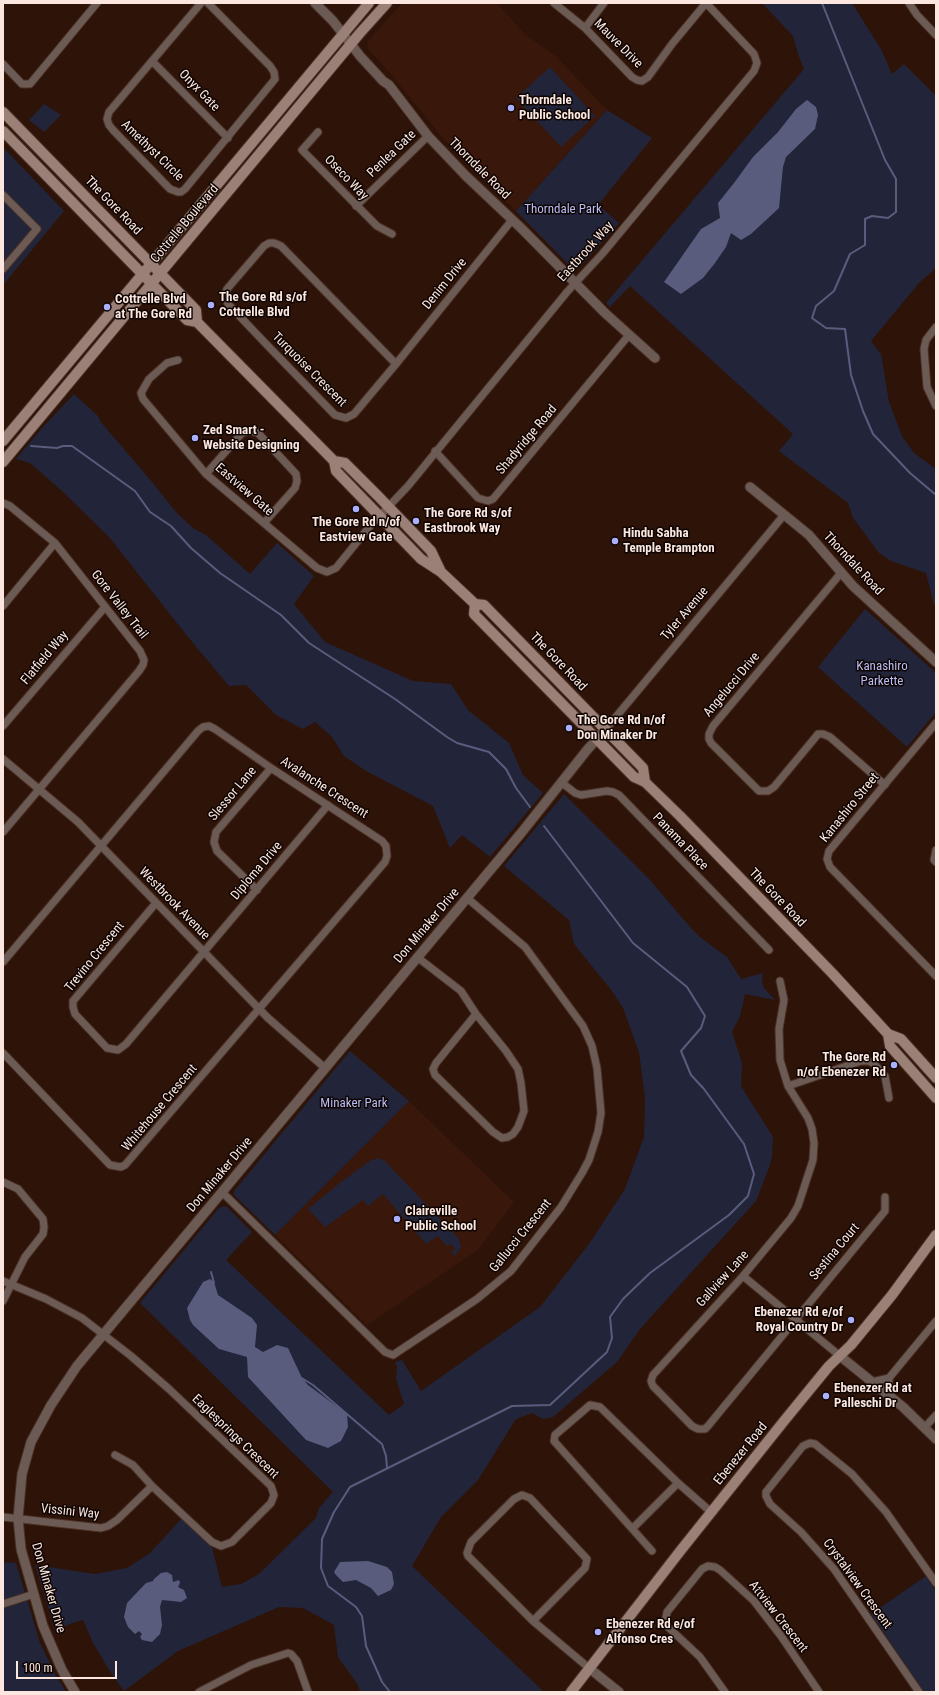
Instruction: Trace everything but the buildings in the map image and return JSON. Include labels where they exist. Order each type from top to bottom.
[{"type":"main road","name":"Cottrelle Boulevard","points":[[3,441],[369,3]]},
{"type":"main road","name":"Cottrelle Boulevard","points":[[3,462],[351,44],[387,3]]},
{"type":"main road","name":"The Gore Road","points":[[3,112],[196,310],[197,322]]},
{"type":"main road","points":[[4,132],[13,122]]},
{"type":"main road","name":"The Gore Road","points":[[4,132],[187,320],[197,322],[334,461],[336,471],[421,559],[441,572],[475,604],[484,605],[643,768],[646,782]]},
{"type":"main road","name":"The Gore Road","points":[[334,461],[345,463],[431,551],[441,572]]},
{"type":"main road","name":"The Gore Road","points":[[475,604],[474,614],[634,777],[646,782],[833,974],[888,1034],[901,1039],[936,1078]]},
{"type":"main road","name":"The Gore Road","points":[[888,1034],[890,1046],[936,1098]]},
{"type":"main road","name":"Ebenezer Road","points":[[571,1692],[711,1512],[829,1366],[851,1344],[892,1295],[936,1235]]},
{"type":"street","points":[[3,64],[22,84],[30,84],[97,3]]},
{"type":"street","name":"Amethyst Circle","points":[[201,3],[109,112],[107,119],[113,130],[170,189],[178,192],[184,191],[274,82],[276,76],[270,66],[208,3]]},
{"type":"street","name":"Thorndale Road","points":[[315,3],[383,81],[389,85],[428,136],[466,176],[575,283],[655,358]]},
{"type":"street","name":"Mauve Drive","points":[[554,3],[585,28],[632,77],[642,81],[648,77],[672,44],[706,3]]},
{"type":"street","points":[[585,28],[604,3]]},
{"type":"street","name":"Eastbrook Way","points":[[379,516],[408,486],[435,451],[575,283],[608,248],[755,69],[757,61],[754,54],[706,3]]},
{"type":"street","points":[[909,3],[917,15],[936,35]]},
{"type":"street","name":"Onyx Gate","points":[[152,61],[228,138]]},
{"type":"street","name":"Oseco Way","points":[[318,132],[302,150],[376,226],[392,234]]},
{"type":"street","name":"Penlea Gate","points":[[356,206],[428,136]]},
{"type":"street","points":[[3,195],[37,229],[3,269]]},
{"type":"street","name":"Denim Drive","points":[[396,364],[512,220]]},
{"type":"street","name":"Turquoise Crescent","points":[[269,243],[274,243],[281,246],[396,364],[354,414],[346,418],[335,415],[228,304],[225,299],[228,289],[264,246],[269,243]]},
{"type":"street","points":[[936,327],[926,340],[924,350],[927,387],[936,406]]},
{"type":"street","name":"Shadyridge Road","points":[[435,451],[478,498],[488,501],[493,499],[629,335]]},
{"type":"street","name":"Eastview Gate","points":[[178,360],[167,363],[149,379],[142,393],[143,400],[206,474],[317,568],[327,572],[331,571],[341,563],[358,540],[379,516]]},
{"type":"street","points":[[206,474],[242,433],[250,431],[258,433],[296,474],[297,481],[295,488],[264,523]]},
{"type":"street","name":"Thorndale Road","points":[[750,487],[819,546],[853,586],[936,662]]},
{"type":"street","name":"Gore Valley Trail","points":[[3,503],[10,506],[55,543],[140,651],[144,660],[143,665],[39,790]]},
{"type":"street","name":"Tyler Avenue","points":[[606,730],[784,515]]},
{"type":"street","points":[[3,606],[55,543]]},
{"type":"street","name":"Angelucci Drive","points":[[841,573],[713,726],[709,734],[709,738],[727,760],[759,791],[768,791],[774,787],[818,734],[823,734],[830,737],[884,785]]},
{"type":"street","name":"Flatfield Way","points":[[3,726],[105,606]]},
{"type":"street","name":"Kanashiro Street","points":[[936,723],[829,851],[828,863],[936,976]]},
{"type":"street","name":"Avalanche Crescent","points":[[101,846],[198,731],[209,726],[382,841],[386,846],[387,856],[385,862],[259,1009]]},
{"type":"street","name":"Don Minaker Drive","points":[[75,1692],[62,1670],[42,1626],[22,1549],[18,1518],[22,1474],[31,1442],[51,1404],[77,1366],[522,832],[561,782],[606,730]]},
{"type":"street","name":"Westbrook Avenue","points":[[3,759],[78,822],[259,1009],[287,1036],[325,1068]]},
{"type":"street","name":"Slessor Lane","points":[[257,890],[217,851],[214,842],[216,832],[271,768]]},
{"type":"street","name":"Panama Place","points":[[561,782],[575,793],[581,795],[607,790],[619,796],[769,950]]},
{"type":"street","points":[[3,832],[39,790]]},
{"type":"street","name":"Diploma Drive","points":[[204,952],[328,805]]},
{"type":"street","points":[[3,962],[101,846]]},
{"type":"street","points":[[936,850],[934,860],[936,862]]},
{"type":"street","name":"Gallucci Crescent","points":[[222,1192],[385,1352],[393,1355],[477,1300],[511,1271],[560,1208],[589,1160],[598,1132],[601,1113],[597,1068],[592,1046],[583,1026],[525,947],[467,898]]},
{"type":"street","name":"Trevino Crescent","points":[[156,903],[73,1000],[75,1014],[96,1037],[107,1048],[118,1050],[122,1048],[204,952]]},
{"type":"street","points":[[417,957],[461,991],[476,1014],[506,1051],[518,1069],[524,1111],[518,1127],[513,1134],[508,1137],[502,1138],[493,1132],[435,1075],[433,1069],[436,1063],[476,1014]]},
{"type":"street","name":"Gallview Lane","points":[[780,981],[784,1000],[779,1029],[779,1051],[788,1086],[808,1118],[812,1129],[814,1143],[812,1160],[796,1210],[785,1226],[743,1276],[653,1375],[653,1386],[692,1426],[698,1429],[704,1428],[708,1426],[795,1319]]},
{"type":"street","name":"Whitehouse Crescent","points":[[3,1054],[110,1165],[121,1167],[129,1163],[259,1009]]},
{"type":"street","points":[[788,1086],[861,1061],[869,1061],[874,1064],[884,1076],[889,1098]]},
{"type":"street","points":[[3,1182],[18,1189],[43,1219],[43,1234],[25,1257],[13,1284],[3,1301]]},
{"type":"street","name":"Sestina Court","points":[[795,1319],[885,1211],[885,1197]]},
{"type":"street","points":[[743,1276],[888,1395],[925,1427],[936,1439]]},
{"type":"street","points":[[3,1281],[46,1299],[82,1318],[104,1334]]},
{"type":"street","points":[[888,1395],[889,1378],[936,1322]]},
{"type":"street","name":"Eaglesprings Crescent","points":[[104,1334],[169,1389],[271,1486],[274,1495],[272,1503],[232,1542],[221,1546],[212,1542],[152,1486],[133,1465],[115,1455]]},
{"type":"street","points":[[872,1382],[889,1378]]},
{"type":"street","points":[[652,1551],[633,1528],[554,1442],[555,1435],[590,1405],[600,1407],[678,1483],[711,1512]]},
{"type":"street","points":[[925,1427],[936,1415]]},
{"type":"street","name":"Crystalview Crescent","points":[[919,1692],[834,1569],[801,1532],[770,1504],[766,1496],[766,1492],[803,1446],[810,1443],[815,1444],[852,1474],[886,1512],[936,1583]]},
{"type":"street","points":[[633,1528],[678,1483]]},
{"type":"street","name":"Vissini Way","points":[[3,1517],[89,1528],[101,1528],[108,1526],[116,1520],[152,1486]]},
{"type":"street","points":[[533,1621],[585,1568],[587,1559],[530,1498],[522,1495],[514,1499],[470,1542],[467,1553],[468,1556],[533,1621],[619,1692]]},
{"type":"street","name":"Attview Crescent","points":[[725,1692],[700,1657],[669,1628],[665,1622],[668,1612],[702,1569],[708,1566],[715,1567],[720,1570],[754,1602],[781,1636],[819,1692]]},
{"type":"street","points":[[3,1604],[34,1594]]},
{"type":"street","points":[[199,1692],[251,1665],[288,1653],[291,1654],[297,1662],[308,1692]]},
{"type":"shaded area","name":"Thorndale Public School","points":[[402,3],[497,3],[525,34],[557,57],[607,110],[516,211],[471,168],[441,136],[389,72],[368,49],[367,42]]},
{"type":"shaded area","points":[[807,100],[816,107],[818,115],[815,129],[786,157],[783,167],[779,208],[751,234],[741,240],[731,233],[726,247],[703,278],[681,294],[664,282],[701,229],[720,218],[718,203],[753,157],[778,132],[796,109]]},
{"type":"shaded area","name":"Claireville Public School","points":[[409,1101],[514,1202],[478,1250],[367,1325],[275,1235]]},
{"type":"shaded area","points":[[210,1279],[214,1282],[218,1295],[252,1318],[257,1325],[255,1347],[263,1352],[277,1345],[288,1348],[302,1378],[308,1385],[347,1414],[348,1427],[341,1441],[328,1448],[306,1440],[248,1377],[247,1357],[219,1349],[193,1325],[187,1308],[203,1282]]},
{"type":"shaded area","points":[[368,1561],[387,1567],[392,1572],[394,1584],[391,1590],[378,1596],[371,1588],[356,1580],[343,1582],[334,1572],[340,1562]]},
{"type":"shaded area","points":[[167,1572],[172,1575],[173,1582],[179,1580],[180,1583],[178,1587],[184,1590],[187,1598],[181,1602],[162,1600],[160,1607],[162,1625],[160,1634],[152,1642],[142,1640],[140,1637],[142,1634],[139,1631],[135,1634],[128,1627],[124,1617],[127,1603],[146,1583],[153,1581],[161,1573]]},
{"type":"green space","points":[[762,3],[852,3],[881,49],[892,74],[904,64],[936,96],[936,268],[919,283],[871,341],[881,354],[889,402],[902,436],[914,453],[936,469],[936,606],[934,605],[926,573],[891,561],[879,553],[853,518],[848,503],[779,451],[793,434],[630,286],[610,307],[606,303],[804,69],[793,36]]},
{"type":"green space","points":[[550,67],[595,116],[561,147],[516,98]]},
{"type":"green space","points":[[44,104],[61,115],[44,132],[29,120]]},
{"type":"green space","name":"Thorndale Park","points":[[607,110],[652,138],[598,205],[619,223],[578,269],[573,269],[516,211]]},
{"type":"green space","points":[[3,147],[64,211],[3,285]]},
{"type":"green space","points":[[74,394],[98,416],[100,421],[176,512],[193,528],[206,535],[250,574],[277,543],[314,576],[294,604],[325,642],[413,681],[451,684],[468,710],[509,743],[523,775],[543,793],[490,857],[462,835],[450,848],[433,806],[366,771],[344,756],[332,737],[315,722],[303,729],[276,715],[246,685],[229,686],[109,537],[62,491],[30,463],[16,459],[42,428]]},
{"type":"green space","name":"Kanashiro Parkette","points":[[865,609],[936,673],[936,712],[907,747],[818,667]]},
{"type":"green space","points":[[564,794],[649,879],[700,937],[727,957],[741,979],[763,973],[762,982],[764,988],[775,1000],[745,994],[740,1016],[732,1032],[742,1063],[741,1086],[773,1137],[772,1156],[769,1168],[756,1201],[640,1329],[617,1362],[553,1417],[543,1419],[532,1413],[516,1419],[478,1480],[441,1517],[412,1566],[544,1692],[360,1692],[358,1685],[338,1657],[334,1625],[303,1608],[279,1607],[178,1651],[124,1691],[93,1643],[83,1620],[55,1629],[35,1565],[95,1574],[127,1568],[150,1553],[182,1518],[212,1547],[222,1587],[241,1584],[259,1574],[316,1518],[319,1508],[333,1492],[140,1303],[219,1208],[224,1206],[227,1207],[252,1232],[226,1260],[389,1415],[404,1404],[396,1379],[397,1366],[395,1362],[402,1360],[421,1391],[540,1307],[589,1244],[625,1189],[644,1137],[645,1097],[639,1052],[623,1008],[612,991],[574,944],[569,920],[504,866]]},
{"type":"green space","name":"Minaker Park","points":[[350,1051],[409,1101],[275,1235],[234,1195],[234,1191]]},
{"type":"green space","points":[[378,1158],[385,1161],[459,1239],[461,1247],[455,1256],[451,1252],[455,1249],[451,1244],[447,1246],[438,1236],[426,1244],[383,1194],[368,1206],[363,1200],[325,1227],[308,1209],[371,1160]]},
{"type":"green space","points":[[3,1562],[16,1563],[40,1643],[55,1674],[66,1692],[3,1692]]},
{"type":"green space","points":[[926,1576],[936,1591],[936,1692],[924,1692],[871,1614]]},
{"type":"waterway","points":[[822,3],[885,160],[896,179],[896,212],[888,218],[872,216],[865,219],[865,245],[850,254],[834,291],[816,306],[812,318],[826,328],[845,329],[851,375],[863,411],[873,434],[910,473],[936,495]]},
{"type":"waterway","points":[[31,446],[57,448],[72,446],[135,491],[150,512],[171,526],[191,548],[220,573],[281,615],[309,643],[395,699],[447,737],[457,743],[489,752],[506,769],[516,788],[530,807]]},
{"type":"waterway","points":[[390,1692],[382,1682],[366,1646],[362,1616],[356,1607],[328,1586],[321,1568],[322,1539],[334,1512],[350,1487],[512,1406],[550,1405],[607,1352],[612,1338],[610,1317],[623,1299],[650,1273],[729,1215],[748,1196],[754,1174],[744,1144],[704,1089],[691,1075],[681,1051],[701,1028],[705,1016],[687,987],[633,943],[544,826]]},
{"type":"waterway","points":[[211,1272],[214,1283]]},
{"type":"waterway","points":[[300,1377],[313,1385],[382,1444],[386,1456],[387,1468]]},
{"type":"place","name":"Thorndale Public School","points":[[511,108]]},
{"type":"place","name":"The Gore Rd s/of Cottrelle Blvd","points":[[211,305]]},
{"type":"place","name":"Cottrelle Blvd at The Gore Rd","points":[[107,307]]},
{"type":"place","name":"Zed Smart - Website Designing","points":[[195,438]]},
{"type":"place","name":"The Gore Rd n/of Eastview Gate","points":[[356,509]]},
{"type":"place","name":"The Gore Rd s/of Eastbrook Way","points":[[416,521]]},
{"type":"place","name":"Hindu Sabha Temple Brampton","points":[[615,541]]},
{"type":"place","name":"The Gore Rd n/of Don Minaker Dr","points":[[569,728]]},
{"type":"place","name":"The Gore Rd n/of Ebenezer Rd","points":[[894,1065]]},
{"type":"place","name":"Claireville Public School","points":[[397,1219]]},
{"type":"place","name":"Ebenezer Rd e/of Royal Country Dr","points":[[851,1320]]},
{"type":"place","name":"Ebenezer Rd at Palleschi Dr","points":[[826,1396]]},
{"type":"place","name":"Ebenezer Rd e/of Alfonso Cres","points":[[598,1632]]}]
